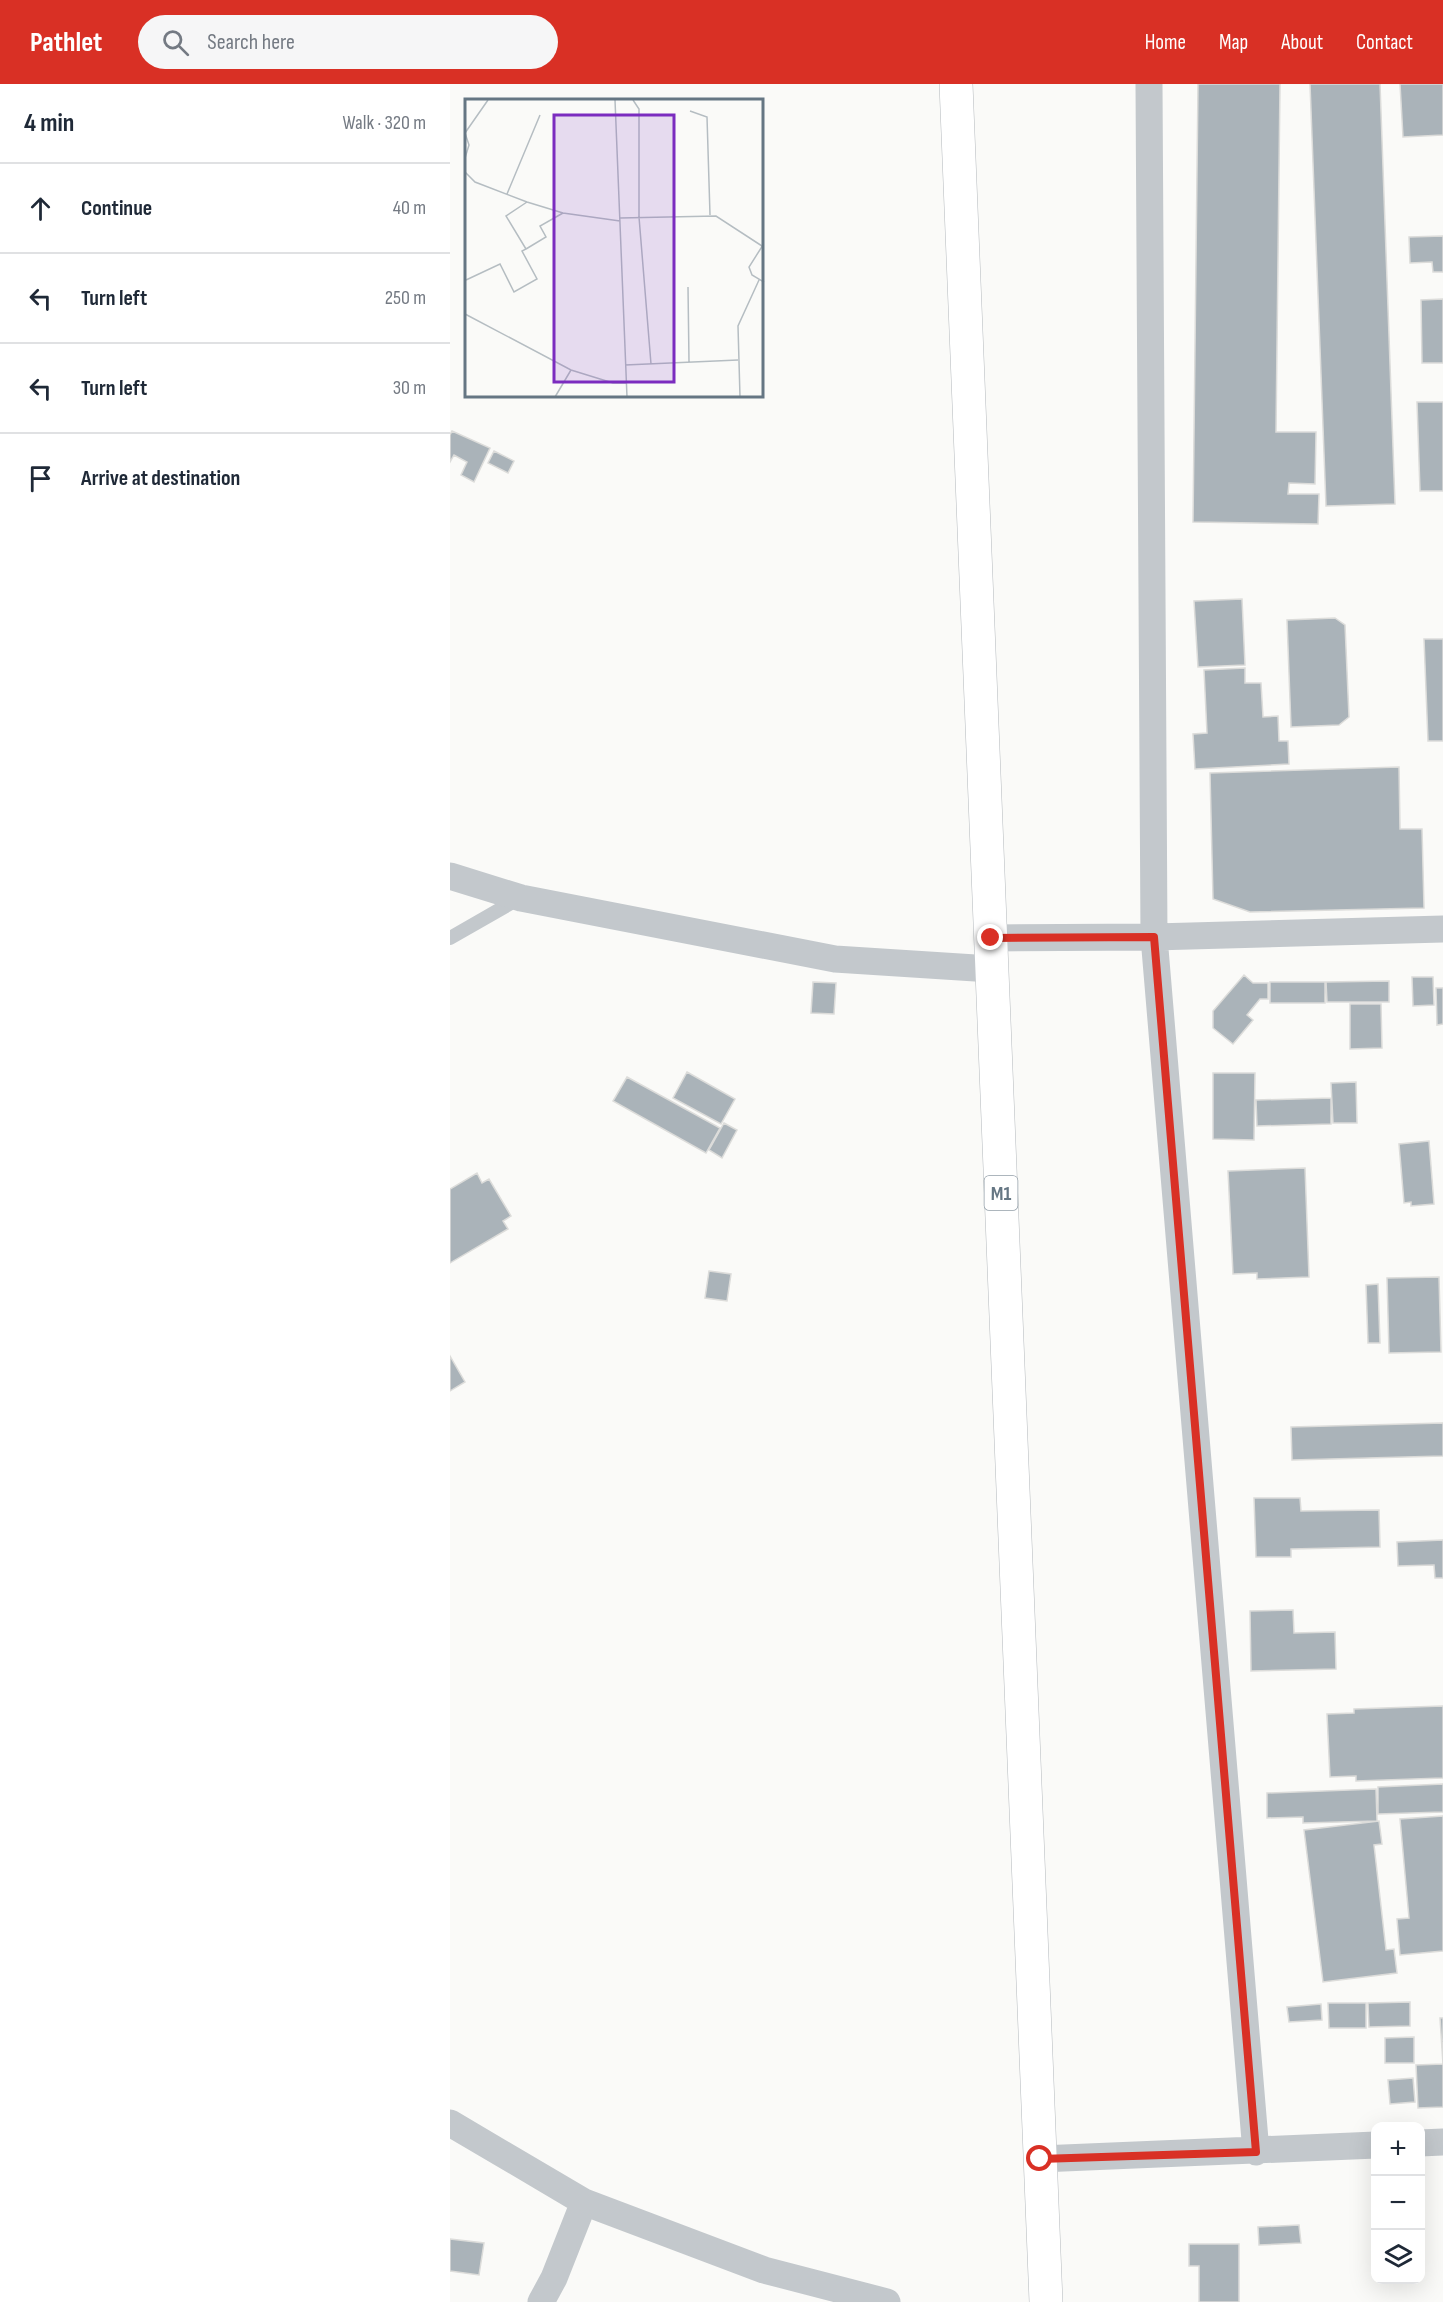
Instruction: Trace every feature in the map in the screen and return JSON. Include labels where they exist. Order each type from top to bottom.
[{"type":"highway","name":"M1","points":[[956,84],[1046,2302]]},
{"type":"street","points":[[1149,84],[1154,937],[1256,2152]]},
{"type":"street","points":[[450,876],[520,898],[835,959],[991,954],[1154,937],[1443,929]]},
{"type":"street","points":[[450,2123],[584,2202],[764,2270],[886,2302]]},
{"type":"street","points":[[1425,2143],[1443,2142]]},
{"type":"street","points":[[1040,2159],[1256,2152],[1371,2145]]},
{"type":"street","points":[[541,2302],[554,2278],[584,2202]]},
{"type":"lane","points":[[450,938],[520,898]]},
{"type":"building","points":[[1198,84],[1280,84],[1276,432],[1316,432],[1315,484],[1289,483],[1288,494],[1319,494],[1318,524],[1193,522]]},
{"type":"building","points":[[1310,84],[1380,84],[1395,504],[1326,506]]},
{"type":"building","points":[[1400,84],[1443,84],[1443,135],[1403,137]]},
{"type":"building","points":[[1443,236],[1443,272],[1433,272],[1432,262],[1410,263],[1409,237]]},
{"type":"building","points":[[1443,299],[1443,363],[1422,363],[1421,300]]},
{"type":"building","points":[[1417,402],[1443,402],[1443,491],[1420,491]]},
{"type":"building","points":[[452,431],[490,448],[474,482],[461,475],[467,462],[454,455],[450,462]]},
{"type":"building","points":[[494,451],[514,461],[508,473],[488,463]]},
{"type":"building","points":[[1242,599],[1245,665],[1198,667],[1194,601]]},
{"type":"building","points":[[1335,618],[1345,625],[1349,717],[1339,725],[1291,727],[1287,620]]},
{"type":"building","points":[[1424,639],[1443,639],[1443,741],[1428,741]]},
{"type":"building","points":[[1245,668],[1245,683],[1261,683],[1263,717],[1278,716],[1279,741],[1288,741],[1289,764],[1195,769],[1193,734],[1207,733],[1204,670]]},
{"type":"building","points":[[1399,767],[1400,829],[1422,829],[1424,908],[1250,912],[1213,899],[1210,773]]},
{"type":"building","points":[[1244,975],[1253,983],[1268,983],[1268,999],[1260,999],[1247,1015],[1253,1020],[1233,1044],[1213,1028],[1213,1011]]},
{"type":"building","points":[[1412,977],[1433,977],[1434,1005],[1413,1006]]},
{"type":"building","points":[[1389,981],[1389,1002],[1327,1002],[1326,982]]},
{"type":"building","points":[[813,982],[836,983],[834,1014],[811,1013]]},
{"type":"building","points":[[1270,982],[1325,982],[1325,1003],[1270,1003]]},
{"type":"building","points":[[1436,988],[1443,988],[1443,1024],[1437,1025]]},
{"type":"building","points":[[1350,1004],[1381,1004],[1382,1048],[1350,1049]]},
{"type":"building","points":[[687,1072],[735,1099],[721,1124],[673,1098]]},
{"type":"building","points":[[1213,1073],[1255,1073],[1254,1140],[1213,1139]]},
{"type":"building","points":[[627,1077],[720,1128],[706,1153],[613,1101]]},
{"type":"building","points":[[1356,1082],[1357,1123],[1333,1123],[1331,1083]]},
{"type":"building","points":[[1331,1098],[1331,1124],[1257,1126],[1256,1100]]},
{"type":"building","points":[[724,1123],[737,1130],[722,1158],[709,1150]]},
{"type":"building","points":[[1429,1141],[1434,1204],[1411,1206],[1411,1202],[1404,1203],[1399,1144]]},
{"type":"building","points":[[1305,1168],[1309,1277],[1257,1279],[1257,1273],[1233,1274],[1228,1171]]},
{"type":"building","points":[[477,1173],[482,1183],[489,1179],[511,1216],[503,1221],[508,1229],[450,1263],[450,1189]]},
{"type":"building","points":[[709,1271],[731,1274],[727,1301],[705,1298]]},
{"type":"building","points":[[1439,1277],[1441,1352],[1389,1353],[1387,1278]]},
{"type":"building","points":[[1378,1284],[1380,1343],[1368,1343],[1366,1285]]},
{"type":"building","points":[[450,1356],[465,1382],[450,1391]]},
{"type":"building","points":[[1443,1423],[1443,1456],[1292,1460],[1291,1427]]},
{"type":"building","points":[[1254,1498],[1300,1498],[1301,1511],[1379,1510],[1380,1547],[1291,1549],[1291,1557],[1256,1557]]},
{"type":"building","points":[[1443,1540],[1443,1578],[1435,1578],[1434,1565],[1398,1566],[1397,1542]]},
{"type":"building","points":[[1293,1610],[1294,1633],[1335,1632],[1336,1669],[1251,1671],[1250,1611]]},
{"type":"building","points":[[1443,1706],[1443,1778],[1356,1781],[1356,1776],[1330,1777],[1327,1714],[1354,1713],[1354,1709]]},
{"type":"building","points":[[1443,1784],[1443,1812],[1378,1814],[1378,1787]]},
{"type":"building","points":[[1376,1789],[1377,1821],[1303,1823],[1303,1817],[1267,1818],[1267,1793]]},
{"type":"building","points":[[1443,1816],[1443,1951],[1400,1955],[1397,1919],[1409,1918],[1400,1819]]},
{"type":"building","points":[[1379,1821],[1382,1844],[1374,1845],[1386,1950],[1394,1949],[1397,1973],[1323,1982],[1304,1830]]},
{"type":"building","points":[[1410,2002],[1410,2026],[1369,2027],[1368,2003]]},
{"type":"building","points":[[1328,2003],[1366,2003],[1366,2028],[1329,2028]]},
{"type":"building","points":[[1321,2004],[1322,2020],[1289,2022],[1287,2007]]},
{"type":"building","points":[[1440,2018],[1443,2018],[1443,2064]]},
{"type":"building","points":[[1414,2037],[1414,2063],[1385,2063],[1385,2038]]},
{"type":"building","points":[[1443,2064],[1443,2107],[1418,2108],[1416,2065]]},
{"type":"building","points":[[1413,2078],[1415,2102],[1390,2104],[1388,2080]]},
{"type":"building","points":[[1299,2225],[1301,2243],[1259,2245],[1258,2227]]},
{"type":"building","points":[[450,2239],[484,2243],[479,2275],[450,2271]]},
{"type":"building","points":[[1189,2244],[1239,2244],[1239,2302],[1199,2302],[1199,2266],[1189,2266]]},
{"type":"route","points":[[991,938],[1154,937],[1256,2152],[1040,2159]]}]
